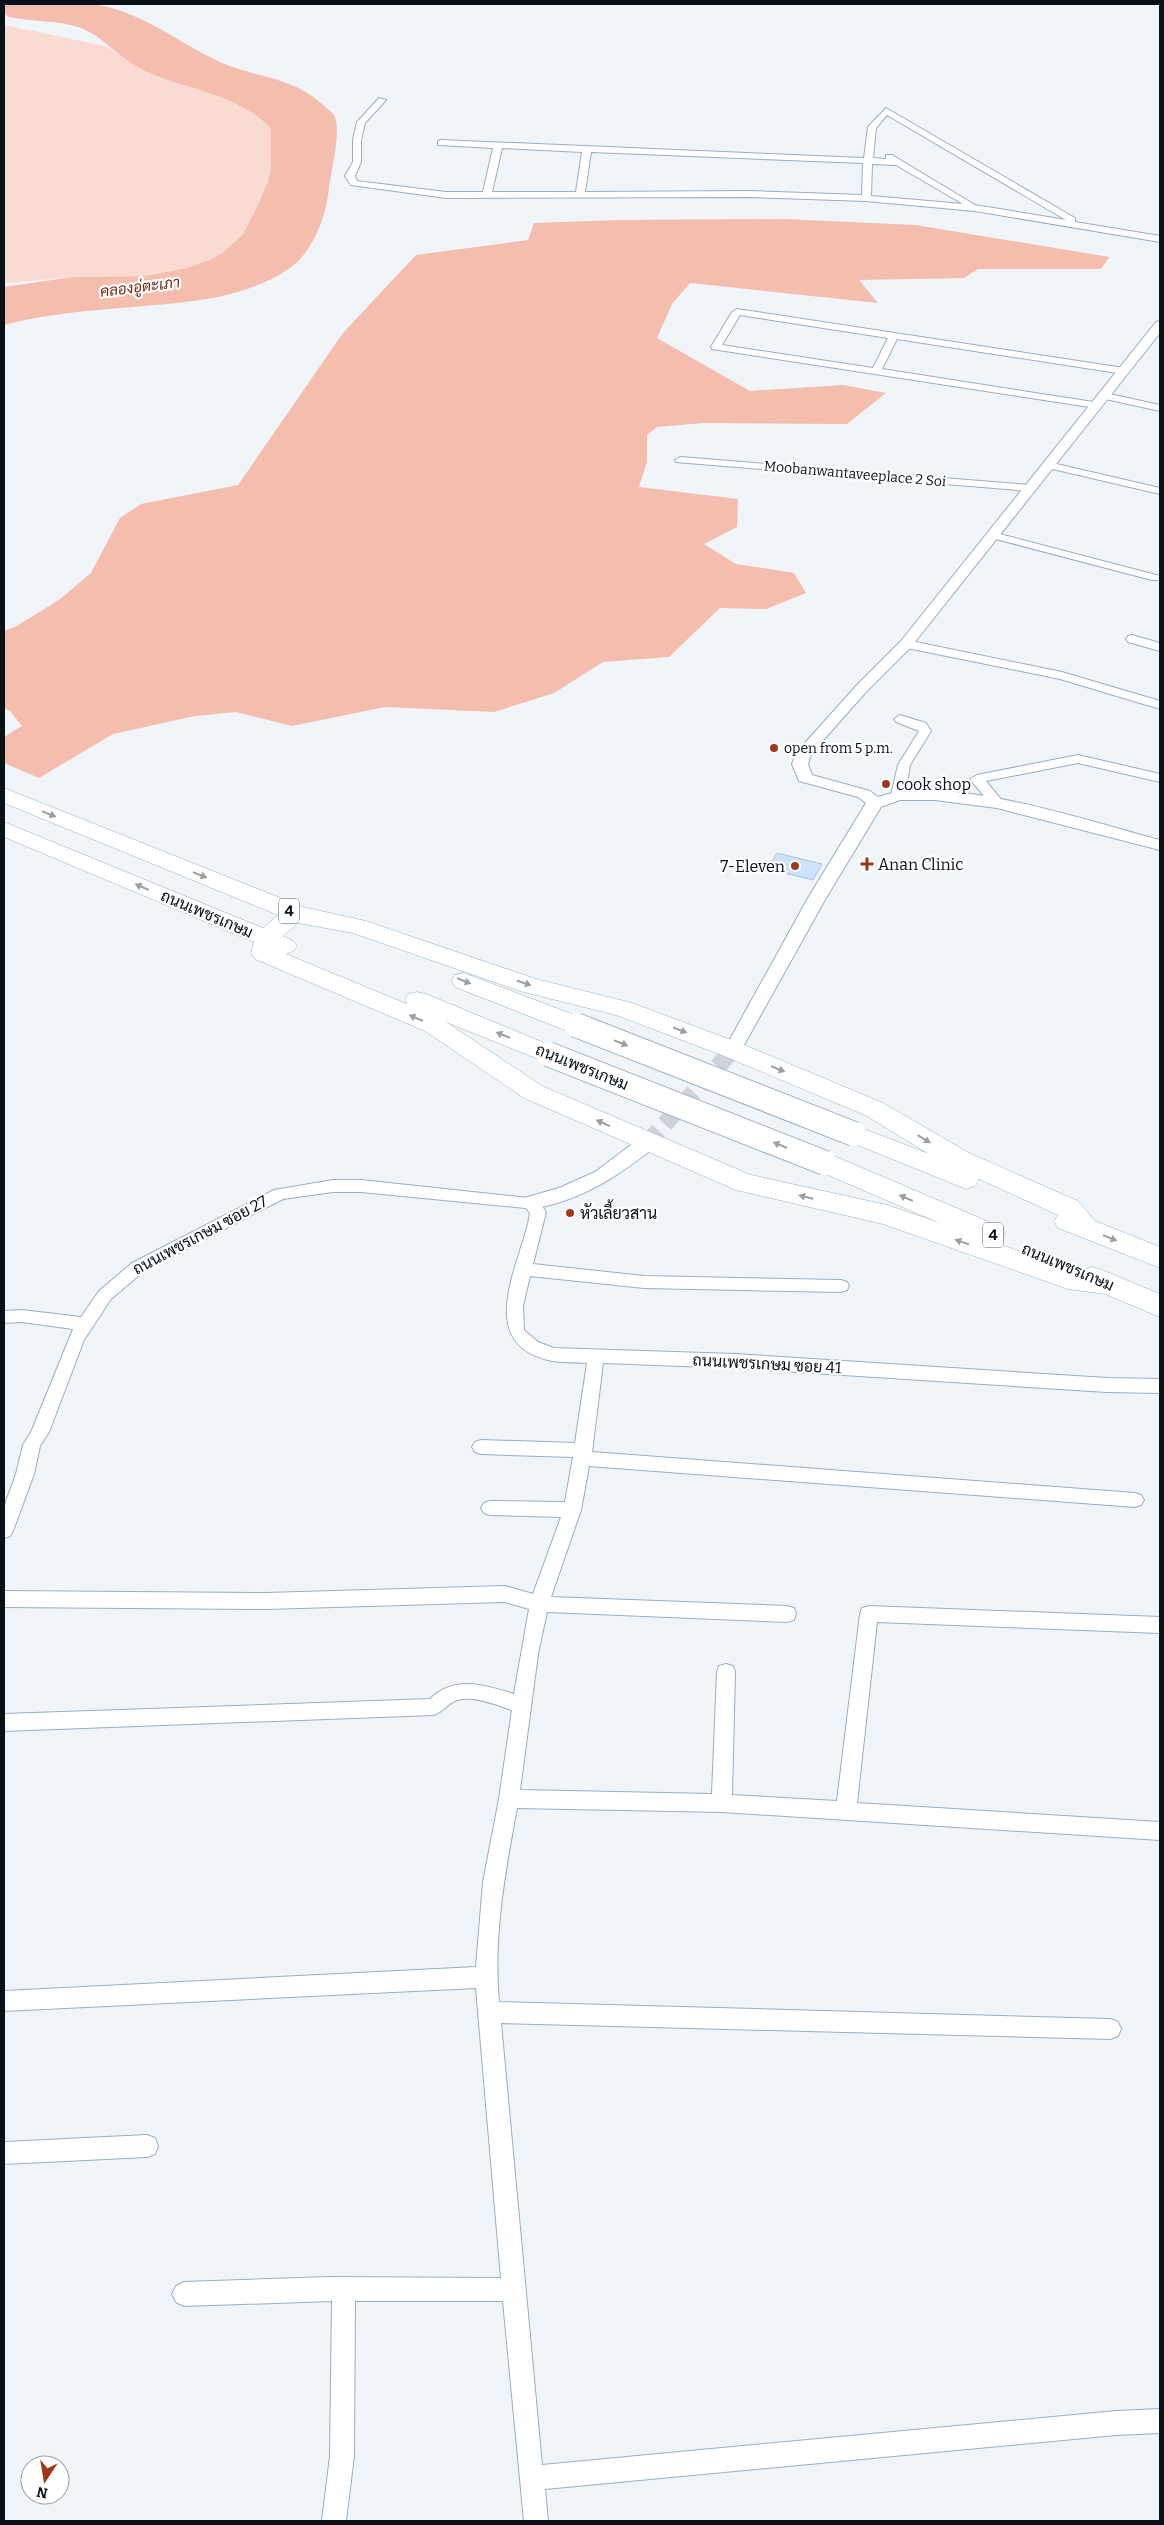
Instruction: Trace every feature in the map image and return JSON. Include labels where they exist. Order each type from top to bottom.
[{"type":"highway","name":"ถนนเพชรเกษม","points":[[4,795],[294,913],[854,1134],[1160,1258]]},
{"type":"highway","name":"ถนนเพชรเกษม","points":[[4,829],[548,1054],[825,1163],[1160,1306]]},
{"type":"highway","points":[[1085,1227],[1068,1208],[960,1160],[874,1109],[733,1050],[623,1009],[529,985],[358,926],[294,913],[267,938],[263,953],[434,1025],[533,1092],[647,1143],[745,1183],[887,1215],[1078,1282],[1109,1284]]},
{"type":"street","points":[[382,100],[360,122],[357,140],[357,162],[350,176],[354,183],[446,195],[750,194],[866,198],[975,208],[1160,239]]},
{"type":"street","points":[[866,198],[868,146],[872,127],[886,111],[1080,226]]},
{"type":"street","points":[[441,143],[898,162]]},
{"type":"street","points":[[487,194],[498,145]]},
{"type":"street","points":[[868,146],[975,208]]},
{"type":"street","points":[[580,194],[587,149]]},
{"type":"street","points":[[1124,371],[738,312],[716,347],[876,372],[1160,408]]},
{"type":"street","points":[[733,1050],[817,898],[870,814],[875,802],[864,794],[805,778],[800,764],[804,753],[861,689],[906,644],[1160,325]]},
{"type":"street","points":[[876,372],[894,336]]},
{"type":"street","name":"Moobanwantaveeplace 2 Soi","points":[[680,460],[1029,488]]},
{"type":"street","points":[[1048,465],[1160,491]]},
{"type":"street","points":[[992,534],[1156,578]]},
{"type":"street","points":[[1132,639],[1160,647]]},
{"type":"street","points":[[906,644],[1062,676],[1160,705]]},
{"type":"street","points":[[898,795],[904,765],[925,735],[925,730],[922,726],[900,719]]},
{"type":"street","points":[[997,803],[977,780],[1078,759],[1160,778]]},
{"type":"street","points":[[877,803],[898,795],[935,796],[997,803],[1160,845]]},
{"type":"street","points":[[531,1203],[565,1194],[602,1177],[647,1143]]},
{"type":"street","name":"ถนนเพชรเกษม ซอย 27","points":[[4,1531],[26,1474],[32,1445],[40,1432],[70,1353],[85,1324],[105,1295],[138,1267],[234,1214],[280,1194],[333,1186],[361,1186],[531,1203]]},
{"type":"street","name":"ถนนเพชรเกษม ซอย 41","points":[[531,1203],[538,1212],[536,1228],[514,1314],[516,1329],[524,1341],[538,1350],[554,1354],[744,1362],[1106,1385],[1160,1386]]},
{"type":"street","points":[[525,1269],[644,1282],[841,1286]]},
{"type":"street","points":[[4,1317],[22,1316],[85,1324]]},
{"type":"street","points":[[536,2521],[513,2290],[486,1977],[494,1882],[509,1799],[521,1704],[539,1604],[572,1510],[596,1356]]},
{"type":"street","points":[[481,1447],[1135,1500]]},
{"type":"street","points":[[490,1508],[572,1510]]},
{"type":"street","points":[[4,1600],[266,1601],[505,1594],[539,1604],[787,1614]]},
{"type":"street","points":[[846,1812],[869,1614],[1160,1625]]},
{"type":"street","points":[[722,1803],[726,1672]]},
{"type":"street","points":[[4,1723],[434,1707],[449,1695],[459,1692],[474,1692],[521,1704]]},
{"type":"street","points":[[509,1799],[722,1803],[1160,1831]]},
{"type":"street","points":[[4,2001],[486,1977]]},
{"type":"street","points":[[488,2012],[1110,2029]]},
{"type":"street","points":[[4,2153],[147,2146]]},
{"type":"street","points":[[184,2294],[344,2290],[513,2290]]},
{"type":"street","points":[[334,2521],[342,2456],[344,2290]]},
{"type":"street","points":[[532,2478],[1106,2424],[1160,2421]]},
{"type":"shaded area","points":[[4,25],[105,46],[131,63],[227,99],[251,111],[271,129],[271,166],[268,182],[243,234],[224,252],[210,261],[187,268],[145,276],[73,277],[4,283]]},
{"type":"water","name":"คลองอู่ตะเภา","points":[[79,3],[108,7],[125,12],[157,27],[220,62],[286,83],[310,95],[322,104],[334,115],[336,121],[335,150],[325,212],[316,235],[302,256],[294,265],[265,282],[246,290],[226,295],[184,302],[62,314],[4,325],[4,287],[73,277],[145,276],[187,268],[210,260],[224,252],[243,234],[268,182],[271,167],[271,129],[239,105],[222,97],[148,72],[131,63],[88,31],[72,25],[9,17],[4,14],[4,4]]},
{"type":"water","points":[[784,219],[916,225],[1109,257],[1101,269],[978,269],[964,278],[859,280],[878,303],[690,283],[672,304],[657,338],[750,391],[843,385],[886,393],[847,424],[704,423],[657,427],[647,435],[647,462],[639,487],[738,499],[737,527],[704,544],[736,564],[794,573],[806,593],[766,609],[720,608],[669,657],[603,662],[554,693],[494,712],[385,707],[292,726],[236,712],[195,716],[113,734],[39,778],[4,763],[4,737],[22,726],[10,711],[4,708],[4,631],[15,627],[59,600],[91,573],[120,518],[141,504],[238,485],[343,333],[416,255],[528,240],[534,223],[618,220]]},
{"type":"building","name":"7-Eleven","points":[[777,853],[822,864],[813,880],[768,869]]},
{"type":"tunnel","points":[[647,1143],[733,1050]]},
{"type":"place","name":"open from 5 p.m.","points":[[774,748]]},
{"type":"place","name":"cook shop","points":[[886,784]]},
{"type":"place","name":"Anan Clinic","points":[[867,864]]},
{"type":"place","name":"7-Eleven","points":[[795,866]]},
{"type":"place","name":"หัวเลี้ยวสาน","points":[[570,1213]]}]
